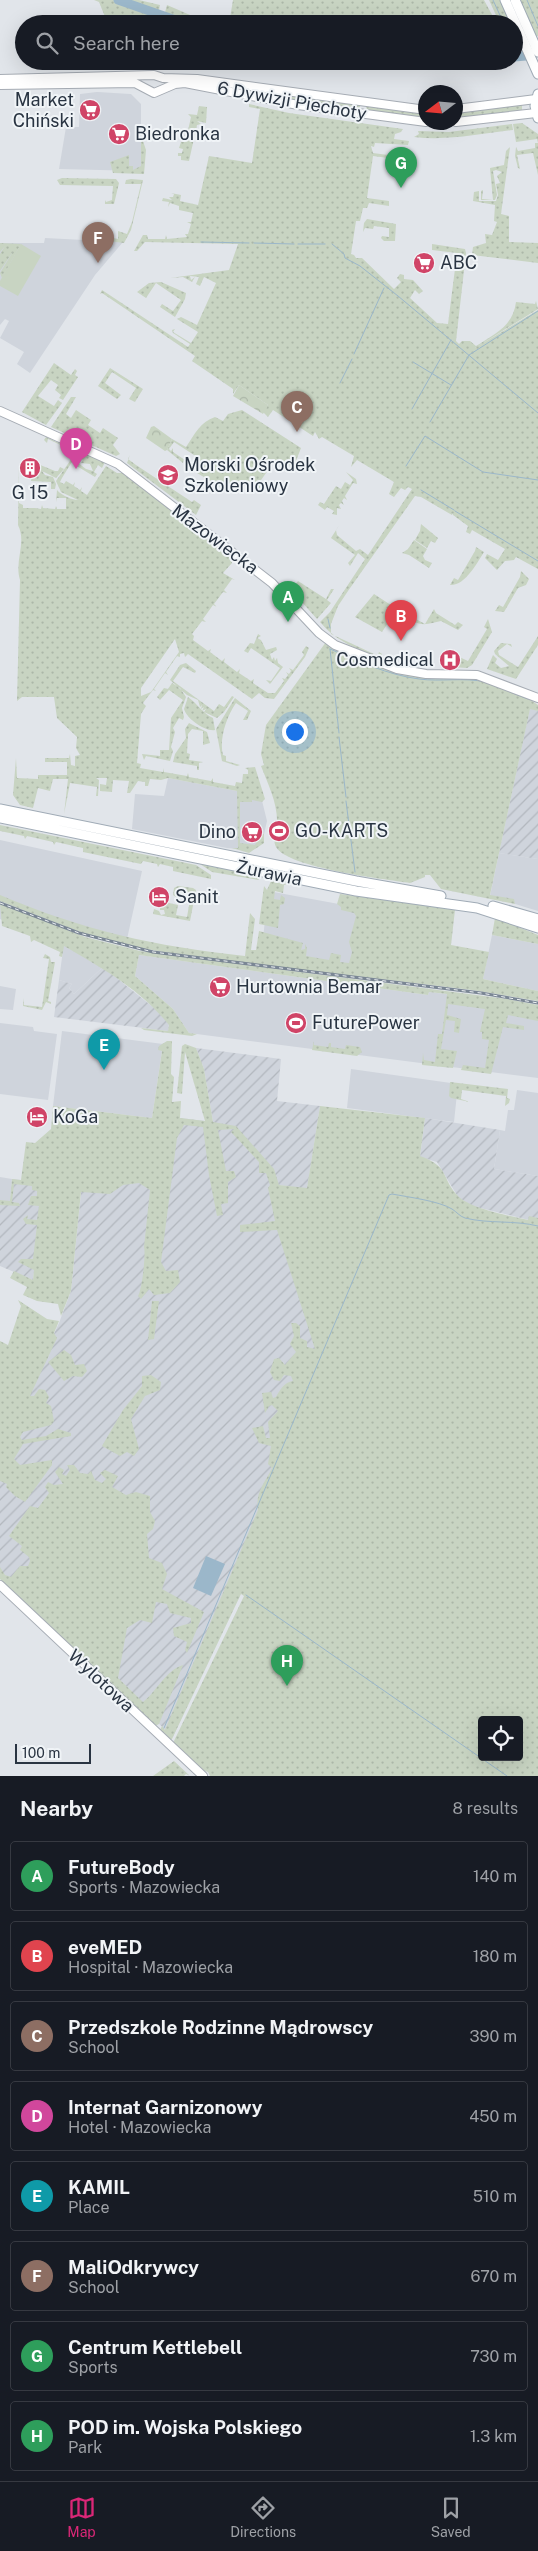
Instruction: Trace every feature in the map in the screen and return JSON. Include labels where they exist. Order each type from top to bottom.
[{"type":"main road","points":[[505,0],[512,15]]},
{"type":"main road","points":[[515,0],[522,15]]},
{"type":"main road","points":[[523,18],[538,52]]},
{"type":"main road","points":[[523,40],[538,74]]},
{"type":"main road","points":[[537,97],[537,115]]},
{"type":"main road","name":"Żurawia","points":[[0,809],[356,881],[478,902],[538,919]]},
{"type":"main road","name":"Żurawia","points":[[0,818],[356,891],[473,907],[508,916],[538,928]]},
{"type":"street","name":"6 Dywizji Piechoty","points":[[0,79],[153,75],[418,109]]},
{"type":"street","points":[[0,85],[138,83],[151,93],[159,91],[161,84],[153,75],[143,86]]},
{"type":"street","name":"6 Dywizji Piechoty","points":[[159,91],[175,84],[184,83],[298,104],[418,121]]},
{"type":"street","points":[[463,108],[537,97]]},
{"type":"street","points":[[362,113],[364,102]]},
{"type":"street","points":[[463,121],[537,115]]},
{"type":"street","name":"Mazowiecka","points":[[0,411],[118,464],[272,583],[323,636],[340,647],[369,659],[409,671],[483,676],[538,698]]},
{"type":"street","name":"Wylotowa","points":[[0,1585],[203,1776]]},
{"type":"shaded area","points":[[97,92],[131,94],[141,104],[141,171],[59,169],[66,127],[79,127],[80,94]]},
{"type":"shaded area","points":[[45,238],[123,242],[95,275],[30,373],[17,364],[24,352],[0,338],[9,321],[5,319],[0,325],[0,243],[44,243]]},
{"type":"shaded area","points":[[530,708],[538,711],[538,859],[499,853]]},
{"type":"shaded area","points":[[254,768],[267,821],[262,843],[250,850],[227,848],[132,829],[135,794],[164,796],[168,778],[237,791]]},
{"type":"shaded area","points":[[0,840],[142,871],[127,939],[44,914],[90,961],[103,967],[74,994],[69,988],[72,984],[59,980],[63,950],[0,919]]},
{"type":"shaded area","points":[[499,853],[538,859],[538,911],[490,896]]},
{"type":"shaded area","points":[[268,891],[453,925],[446,982],[261,958]]},
{"type":"shaded area","points":[[492,935],[538,944],[538,991],[483,979]]},
{"type":"shaded area","points":[[139,955],[428,995],[429,992],[454,995],[538,1017],[538,1078],[189,1033],[173,1009],[135,976]]},
{"type":"shaded area","points":[[103,967],[158,1011],[169,1024],[168,1031],[54,1017],[59,980],[72,984],[69,988],[74,994]]},
{"type":"shaded area","points":[[0,986],[16,989],[13,1010],[0,1009]]},
{"type":"shaded area","points":[[0,1023],[33,1027],[34,1031],[57,1034],[48,1100],[0,1094]]},
{"type":"shaded area","points":[[62,1031],[163,1044],[152,1118],[53,1106]]},
{"type":"shaded area","points":[[196,1048],[281,1059],[277,1101],[320,1106],[307,1189],[279,1185],[332,1368],[173,1737],[0,1575],[0,1449],[59,1323],[71,1291],[86,1144],[180,1118],[213,1122],[204,1069]]},
{"type":"shaded area","points":[[351,1069],[458,1084],[454,1122],[347,1108]]},
{"type":"shaded area","points":[[517,1090],[538,1093],[538,1176],[494,1169],[500,1130],[505,1131],[508,1110],[514,1110]]},
{"type":"shaded area","points":[[425,1118],[500,1130],[494,1169],[538,1176],[538,1218],[529,1217],[529,1220],[472,1206],[458,1197],[437,1162],[420,1157]]},
{"type":"shaded area","points":[[0,1177],[12,1179],[10,1202],[0,1200]]},
{"type":"shaded area","points":[[12,1179],[44,1183],[33,1280],[0,1266],[0,1200],[10,1201]]},
{"type":"green space","points":[[94,0],[139,0],[160,5],[158,15],[104,15],[99,2]]},
{"type":"green space","points":[[233,0],[484,0],[492,15],[230,15]]},
{"type":"green space","points":[[489,0],[502,0],[508,15],[496,15]]},
{"type":"green space","points":[[518,0],[538,0],[538,36],[534,37]]},
{"type":"green space","points":[[167,5],[190,15],[164,15]]},
{"type":"green space","points":[[232,86],[360,104],[360,107],[357,110],[295,101],[231,88]]},
{"type":"green space","points":[[249,104],[289,113],[403,129],[395,134],[394,139],[409,141],[408,145],[375,143],[374,147],[371,146],[373,153],[388,155],[388,158],[373,156],[367,198],[389,201],[389,206],[369,203],[367,208],[363,208],[360,221],[356,221],[351,254],[356,258],[362,258],[394,289],[401,282],[397,278],[400,274],[404,275],[404,279],[413,280],[423,291],[419,294],[415,290],[410,298],[437,323],[448,324],[457,253],[432,250],[432,244],[465,249],[456,341],[459,344],[462,341],[470,341],[476,346],[507,323],[516,302],[535,304],[536,301],[538,309],[475,348],[538,310],[538,569],[516,557],[514,560],[505,561],[497,570],[485,558],[487,554],[498,560],[505,549],[472,530],[470,534],[466,532],[468,526],[453,515],[453,513],[452,515],[421,497],[415,496],[338,606],[331,624],[331,633],[320,622],[330,612],[365,559],[358,553],[350,566],[348,563],[355,555],[331,538],[336,530],[337,535],[356,551],[360,549],[368,555],[412,489],[408,487],[405,490],[401,488],[394,497],[389,494],[394,482],[357,460],[351,467],[354,456],[322,437],[319,439],[315,432],[313,436],[273,410],[268,417],[263,412],[268,405],[239,385],[233,394],[233,389],[192,361],[195,356],[102,293],[100,294],[102,290],[188,347],[190,344],[173,333],[172,330],[175,329],[173,332],[191,343],[198,332],[177,319],[181,317],[197,325],[216,283],[204,277],[200,286],[196,284],[199,277],[190,276],[191,280],[195,277],[192,282],[183,277],[170,278],[229,270],[238,244],[145,242],[137,251],[134,251],[143,235],[147,235],[148,239],[165,239],[166,235],[167,239],[187,237],[185,234],[188,234],[191,224],[187,222],[191,222],[193,213],[179,210],[179,206],[170,203],[168,207],[169,202],[162,201],[163,198],[172,200],[169,197],[173,197],[174,194],[171,193],[181,195],[180,201],[198,205],[209,156],[252,163],[260,109],[249,107]]},
{"type":"green space","points":[[522,104],[522,110],[463,118],[463,110]]},
{"type":"green space","points":[[368,105],[418,110],[418,118],[369,112],[366,108]]},
{"type":"green space","points":[[199,106],[207,107],[206,123],[197,121],[201,124],[197,125],[189,161],[181,160],[181,156],[178,156],[178,153],[182,153],[183,149],[179,148],[181,142],[185,141],[187,136],[183,135],[187,135],[191,117],[188,114],[197,115]]},
{"type":"green space","points":[[522,123],[538,134],[538,143],[537,139],[516,142],[513,124]]},
{"type":"green space","points":[[512,124],[513,130],[476,135],[451,138],[414,137],[419,134],[418,131],[449,132]]},
{"type":"green space","points":[[139,138],[142,138],[146,150],[144,174],[113,173],[110,162],[129,155],[129,166],[133,166],[133,170],[141,166],[141,142],[137,142]]},
{"type":"green space","points":[[535,143],[538,143],[538,175],[533,153],[517,155],[520,169],[518,168],[515,156],[516,147],[518,151],[535,148]]},
{"type":"green space","points":[[510,147],[501,214],[509,216],[509,242],[538,243],[538,263],[472,255],[473,247],[486,243],[485,234],[492,235],[497,222],[494,221],[495,205],[473,201],[474,192],[479,191],[479,201],[496,201],[498,195],[496,184],[500,183],[497,176],[502,172],[496,170],[493,171],[497,195],[495,200],[493,200],[490,168],[504,165],[506,151]]},
{"type":"green space","points":[[62,178],[116,179],[119,183],[114,204],[105,204],[105,200],[106,202],[112,200],[113,186],[60,185],[57,180]]},
{"type":"green space","points":[[126,180],[143,180],[131,230],[124,243],[108,241],[108,237],[118,239],[118,231],[127,234],[132,222],[141,184],[125,184]]},
{"type":"green space","points":[[483,190],[482,199],[493,200],[481,200],[481,191]]},
{"type":"green space","points":[[367,219],[396,224],[395,241],[384,241],[381,238],[382,236],[389,237],[389,228],[374,226],[373,229],[365,228],[363,232],[364,223]]},
{"type":"green space","points":[[0,243],[21,244],[2,278],[0,273],[14,250],[0,271],[0,254],[5,246],[0,252]]},
{"type":"green space","points":[[21,244],[41,256],[18,296],[0,286],[0,281]]},
{"type":"green space","points":[[161,282],[186,293],[185,299],[175,317],[160,307],[162,304],[173,311],[181,300],[156,283],[146,298],[137,292],[149,283]]},
{"type":"green space","points":[[54,363],[71,375],[75,369],[77,371],[75,375],[78,377],[63,400],[59,398],[61,395],[55,390],[58,385],[51,380],[38,396],[54,406],[58,400],[62,403],[46,425],[22,412]]},
{"type":"green space","points":[[110,368],[143,389],[135,402],[129,399],[136,388],[112,372],[105,383],[121,395],[117,399],[98,386]]},
{"type":"green space","points":[[239,385],[268,405],[263,414],[233,396]]},
{"type":"green space","points":[[71,397],[76,397],[66,414],[71,418],[76,410],[91,420],[88,425],[100,433],[103,428],[118,438],[113,445],[120,454],[116,456],[51,427]]},
{"type":"green space","points":[[242,410],[301,448],[294,466],[273,463],[259,483],[262,486],[260,488],[245,486],[224,489],[192,470],[190,466],[197,457],[174,442],[169,449],[171,451],[173,448],[173,452],[188,462],[191,460],[186,465],[184,464],[187,462],[184,460],[183,463],[167,450],[172,439],[186,447],[205,422],[215,417],[223,421],[228,414]]},
{"type":"green space","points":[[154,426],[172,439],[165,451],[146,438],[151,427]]},
{"type":"green space","points":[[46,437],[78,452],[60,482],[64,484],[66,481],[73,485],[75,482],[74,486],[80,490],[82,487],[81,491],[87,495],[106,466],[117,473],[125,473],[203,533],[209,543],[232,557],[232,563],[223,573],[235,580],[232,579],[224,590],[227,593],[223,592],[214,604],[217,607],[213,605],[203,619],[206,622],[202,621],[192,634],[194,636],[193,640],[208,651],[211,649],[210,652],[222,661],[225,658],[224,662],[237,672],[240,669],[239,673],[251,681],[254,679],[253,683],[268,693],[275,693],[284,681],[282,678],[285,679],[288,675],[286,672],[289,674],[291,671],[289,668],[293,670],[304,655],[302,652],[306,646],[309,648],[305,657],[274,699],[265,698],[259,693],[252,699],[188,654],[185,657],[184,653],[180,654],[180,657],[177,656],[166,672],[168,675],[165,673],[154,689],[156,691],[153,690],[143,703],[146,706],[141,714],[137,763],[141,764],[140,768],[163,772],[164,768],[164,772],[187,776],[188,773],[189,777],[211,781],[213,778],[213,782],[235,786],[236,782],[242,783],[243,774],[248,774],[248,770],[245,768],[255,767],[265,799],[262,802],[252,800],[252,802],[240,802],[240,843],[255,845],[261,834],[264,834],[264,843],[249,853],[232,848],[238,848],[237,791],[168,778],[161,780],[150,779],[148,786],[145,786],[145,782],[138,781],[130,793],[127,793],[129,781],[113,780],[112,792],[100,791],[100,784],[106,785],[107,778],[96,778],[99,780],[98,796],[96,796],[97,787],[70,783],[64,814],[68,779],[53,779],[50,791],[38,788],[33,808],[20,805],[13,795],[16,758],[17,778],[38,779],[38,775],[67,775],[67,762],[45,762],[45,758],[69,758],[70,754],[71,765],[75,766],[75,756],[80,755],[76,748],[77,737],[57,718],[54,697],[22,697],[17,701],[20,580],[18,566],[21,545],[18,525],[19,465],[22,465],[19,468],[19,486],[22,487],[19,488],[19,496],[22,497],[19,498],[19,503],[23,505],[23,508],[41,509],[42,505],[43,508],[55,509],[56,506],[57,509],[66,509],[66,498],[57,498],[56,502],[57,490],[68,497],[78,500],[61,492],[56,481],[72,458],[73,451],[48,439],[47,443],[44,440]],"holes":[[[175,639],[179,652],[151,692],[141,696],[141,688]]]},
{"type":"green space","points":[[85,450],[105,462],[102,468],[98,465],[94,472],[97,474],[95,477],[75,465],[77,462],[86,469],[93,471],[90,464],[81,463],[83,460],[79,457]]},
{"type":"green space","points":[[128,459],[192,502],[194,500],[201,505],[196,515],[127,463]]},
{"type":"green space","points":[[28,460],[55,471],[58,471],[60,467],[64,469],[56,478],[42,471],[45,475],[53,477],[56,484],[55,489],[51,489],[51,482],[31,481],[33,466],[28,465]]},
{"type":"green space","points":[[346,472],[356,479],[357,484],[353,483],[345,496],[347,500],[344,498],[342,501],[344,505],[341,503],[339,505],[341,509],[337,508],[337,515],[332,514],[334,511],[327,507],[325,510],[318,505],[320,502],[324,504],[336,486],[341,489],[345,482],[350,485],[353,480]]},
{"type":"green space","points":[[421,524],[438,538],[435,543],[431,541],[427,548],[415,540],[420,531]]},
{"type":"green space","points":[[414,540],[427,549],[423,556],[425,560],[432,563],[429,568],[409,555],[402,553],[408,549]]},
{"type":"green space","points":[[476,547],[484,552],[474,568],[461,582],[450,585],[454,578],[458,580]]},
{"type":"green space","points":[[521,571],[529,579],[526,585],[518,588],[504,612],[495,611],[499,605],[503,607],[520,577]]},
{"type":"green space","points":[[298,581],[326,599],[331,589],[334,589],[327,600],[331,603],[317,619],[291,590]]},
{"type":"green space","points":[[374,594],[397,609],[382,632],[355,617]]},
{"type":"green space","points":[[412,609],[416,611],[414,618],[425,624],[420,624],[413,621],[410,610]]},
{"type":"green space","points":[[434,609],[436,613],[455,625],[458,622],[463,625],[458,630],[441,621],[425,624]]},
{"type":"green space","points":[[488,619],[492,632],[472,665],[467,668],[452,667],[455,655],[468,661],[487,629],[484,627]]},
{"type":"green space","points":[[258,634],[261,636],[257,638],[261,640],[266,650],[276,647],[277,650],[270,654],[272,660],[274,657],[275,661],[277,658],[278,663],[283,667],[270,684],[266,680],[271,681],[280,668],[251,648],[248,653],[244,651],[250,643],[254,644]]},
{"type":"green space","points":[[335,636],[374,654],[378,655],[379,652],[382,654],[381,658],[356,648]]},
{"type":"green space","points":[[538,636],[538,645],[516,679],[487,669],[493,655],[497,659],[495,663],[501,668],[509,666],[495,654],[494,651],[501,643],[511,644],[512,647],[507,644],[498,651],[499,655],[518,667]]},
{"type":"green space","points":[[326,642],[368,663],[383,667],[483,681],[520,694],[538,705],[538,711],[530,709],[490,895],[514,899],[515,904],[441,889],[430,875],[425,875],[425,877],[410,883],[317,867],[298,861],[284,854],[276,847],[274,841],[277,824],[276,809],[261,766],[264,765],[261,754],[266,725]]},
{"type":"green space","points":[[186,663],[196,671],[195,673],[183,667],[173,681],[214,711],[219,704],[224,707],[232,696],[234,697],[224,712],[217,718],[204,712],[206,709],[202,711],[204,707],[201,709],[202,705],[200,707],[198,700],[187,695],[170,680],[180,665]]},
{"type":"green space","points":[[172,683],[180,688],[186,697],[182,708],[183,720],[179,718],[173,728],[175,732],[170,761],[146,756],[144,760],[142,754],[160,756],[160,750],[169,750],[171,718],[183,700],[169,690],[160,700],[157,697],[164,688],[168,689]]},
{"type":"green space","points":[[188,697],[213,718],[215,730],[201,727],[185,713],[184,709]]},
{"type":"green space","points":[[235,698],[251,711],[247,720],[243,720],[248,711],[236,703],[224,729],[223,755],[226,756],[226,761],[240,765],[237,766],[222,761],[216,729]]},
{"type":"green space","points":[[189,723],[207,732],[210,743],[203,745],[203,731],[192,729],[188,734],[187,753],[190,754],[189,760],[203,762],[199,763],[199,770],[197,770],[197,766],[173,762],[175,754],[186,738],[185,729]]},
{"type":"green space","points":[[0,825],[196,865],[211,875],[211,879],[173,871],[173,867],[160,864],[158,867],[157,864],[143,861],[141,864],[83,852],[83,848],[56,842],[54,845],[53,842],[27,836],[25,839],[24,836],[0,831]]},
{"type":"green space","points":[[197,862],[255,874],[259,880],[212,872]]},
{"type":"green space","points":[[271,881],[288,884],[284,885],[283,893],[275,891],[274,899],[280,900],[281,895],[285,898],[284,904],[280,905],[278,928],[259,924],[264,886],[267,890]]},
{"type":"green space","points":[[178,886],[196,890],[190,921],[153,914],[154,909],[159,911],[161,915],[165,914],[164,910],[160,910],[160,901],[178,905],[176,915],[187,917],[191,894],[181,892],[179,901],[176,901],[176,897],[173,895],[174,888]]},
{"type":"green space","points":[[340,894],[470,911],[455,910],[451,945],[489,952],[483,979],[538,991],[538,1001],[472,990],[188,956],[140,948],[85,934],[0,901],[0,895],[61,918],[150,942],[245,956],[250,913],[255,919],[251,950],[256,950],[259,931],[303,943],[301,950],[305,949],[305,944],[307,948],[306,956],[329,960],[331,953],[341,955],[340,962],[349,963],[352,952],[349,942],[356,916],[354,913],[341,910],[341,907],[337,904]]},
{"type":"green space","points":[[0,903],[85,937],[140,951],[507,999],[538,1005],[538,1021],[508,1015],[506,1023],[524,1026],[524,1030],[503,1027],[491,1074],[461,1070],[463,1065],[485,1068],[489,1040],[482,1039],[482,1032],[480,1032],[485,1009],[448,1004],[447,1015],[461,1019],[459,1033],[454,1032],[455,1021],[446,1020],[441,1049],[457,1051],[453,1068],[422,1065],[423,1053],[424,1060],[435,1062],[438,1034],[442,1034],[447,994],[429,992],[428,995],[139,955],[135,976],[173,1009],[189,1033],[197,1034],[192,1036],[144,1030],[141,1028],[168,1031],[169,1025],[158,1012],[120,980],[64,946],[62,957],[59,956],[60,952],[34,940],[31,942],[30,936],[2,926]]},
{"type":"green space","points":[[474,912],[494,917],[538,935],[538,944],[492,935],[495,918]]},
{"type":"green space","points":[[45,954],[50,957],[51,962],[55,962],[48,1001],[51,1004],[46,1002],[42,1010],[23,1006],[24,998],[24,1005],[42,1007],[49,959],[43,958]]},
{"type":"green space","points":[[167,1041],[172,1041],[171,1074],[174,1077],[172,1102],[181,1101],[180,1118],[205,1121],[185,1052],[182,1094],[177,1093],[182,1046],[185,1044],[196,1048],[204,1069],[213,1122],[236,1126],[274,1169],[279,1185],[307,1188],[320,1106],[425,1118],[420,1156],[430,1160],[441,1169],[459,1197],[492,1212],[528,1220],[529,1216],[538,1218],[538,1776],[210,1776],[208,1772],[199,1769],[173,1743],[244,1596],[241,1594],[172,1739],[170,1741],[159,1732],[162,1726],[165,1730],[258,1510],[259,1493],[272,1468],[268,1464],[271,1446],[259,1443],[252,1428],[263,1426],[266,1438],[270,1438],[268,1422],[278,1411],[272,1405],[269,1406],[265,1413],[262,1393],[271,1392],[273,1398],[276,1397],[285,1385],[293,1381],[291,1376],[284,1375],[280,1381],[274,1380],[270,1372],[274,1359],[279,1358],[285,1365],[296,1352],[290,1344],[294,1336],[291,1323],[296,1323],[300,1326],[300,1338],[307,1341],[307,1347],[315,1349],[277,1230],[240,1232],[240,1225],[275,1221],[268,1188],[270,1185],[266,1173],[259,1173],[259,1162],[231,1132],[234,1129],[218,1130],[226,1171],[234,1171],[236,1177],[228,1182],[228,1203],[221,1204],[223,1215],[217,1216],[209,1175],[203,1127],[184,1125],[177,1138],[161,1262],[166,1271],[178,1270],[180,1282],[170,1293],[154,1295],[149,1289],[141,1299],[138,1296],[143,1272],[150,1190],[139,1183],[123,1185],[110,1194],[81,1192],[71,1291],[61,1316],[58,1304],[37,1301],[23,1295],[27,1287],[10,1278],[14,1271],[33,1280],[34,1270],[18,1262],[21,1259],[33,1259],[37,1225],[26,1224],[23,1219],[28,1215],[27,1219],[37,1220],[39,1206],[28,1205],[31,1196],[37,1196],[37,1191],[32,1190],[32,1186],[14,1184],[12,1202],[19,1203],[20,1206],[0,1205],[0,1200],[10,1201],[12,1179],[21,1180],[26,1142],[35,1143],[51,1129],[53,1106],[152,1118],[162,1051],[158,1050],[159,1046]]},
{"type":"green space","points":[[314,1041],[314,1045],[328,1047],[329,1043],[331,1043],[331,1047],[345,1049],[346,1045],[360,1047],[362,1052],[357,1056],[312,1050]]},
{"type":"green space","points":[[450,1082],[508,1089],[507,1098],[510,1099],[509,1103],[505,1106],[506,1096],[462,1090],[461,1099],[470,1102],[451,1098],[449,1096]]},
{"type":"green space","points":[[18,1300],[47,1319],[59,1321],[54,1333],[57,1338],[30,1396],[34,1396],[39,1389],[45,1390],[49,1397],[46,1403],[51,1406],[54,1421],[51,1425],[23,1432],[20,1437],[22,1440],[46,1436],[58,1429],[71,1433],[71,1436],[23,1444],[14,1459],[20,1465],[52,1460],[52,1465],[25,1502],[6,1487],[7,1484],[0,1481],[0,1341],[8,1345],[21,1306]]},
{"type":"green space","points":[[152,1301],[159,1301],[154,1339],[148,1340]]},
{"type":"green space","points":[[64,1350],[71,1355],[75,1365],[84,1364],[87,1371],[82,1377],[73,1376],[64,1381],[48,1362]]},
{"type":"green space","points":[[151,1375],[161,1382],[160,1390],[145,1396],[131,1419],[139,1449],[134,1456],[127,1452],[120,1456],[102,1446],[123,1410],[142,1386],[142,1376]]},
{"type":"green space","points":[[67,1465],[74,1465],[80,1473],[88,1474],[91,1471],[95,1480],[102,1483],[106,1479],[100,1473],[105,1470],[118,1476],[112,1487],[126,1495],[136,1492],[150,1496],[150,1512],[155,1521],[153,1529],[147,1534],[149,1558],[162,1563],[167,1574],[162,1589],[204,1612],[187,1653],[185,1650],[187,1642],[174,1636],[173,1628],[191,1623],[191,1618],[170,1613],[167,1604],[156,1602],[152,1623],[140,1620],[127,1628],[118,1678],[143,1702],[166,1676],[183,1665],[159,1724],[155,1726],[0,1579],[0,1567],[5,1575],[11,1577],[20,1566],[28,1566],[29,1557],[20,1550],[22,1546],[9,1536],[30,1506],[38,1508],[49,1493],[45,1487],[48,1482],[54,1485],[63,1484],[55,1472],[59,1467],[64,1470],[62,1474],[66,1476],[70,1470]]},
{"type":"green space","points":[[174,1761],[190,1776],[186,1774],[184,1776],[153,1776]]},
{"type":"water","points":[[206,1556],[225,1564],[211,1596],[193,1588]]},
{"type":"waterway","points":[[118,0],[161,15]]},
{"type":"waterway","points":[[493,0],[500,15]]},
{"type":"waterway","points":[[527,0],[538,26]]},
{"type":"waterway","points":[[201,242],[249,243]]},
{"type":"waterway","points":[[254,243],[294,244]]},
{"type":"waterway","points":[[298,244],[325,244]]},
{"type":"waterway","points":[[332,244],[344,254],[345,258],[360,266],[398,296],[538,413]]},
{"type":"waterway","points":[[354,354],[384,288]]},
{"type":"waterway","points":[[430,422],[469,355],[538,311]]},
{"type":"waterway","points":[[412,409],[451,340]]},
{"type":"waterway","points":[[340,383],[352,359]]},
{"type":"waterway","points":[[413,362],[451,385]]},
{"type":"waterway","points":[[406,466],[425,436],[483,472],[538,480]]},
{"type":"waterway","points":[[421,490],[454,510]]},
{"type":"waterway","points":[[455,511],[538,561]]},
{"type":"waterway","points":[[328,619],[330,628]]},
{"type":"waterway","points":[[330,649],[373,667],[407,677],[427,680],[486,682]]},
{"type":"waterway","points":[[330,649],[339,733]]},
{"type":"waterway","points":[[510,692],[528,699]]},
{"type":"waterway","points":[[339,737],[346,797]]},
{"type":"waterway","points":[[346,801],[355,872]]},
{"type":"waterway","points":[[164,1728],[389,1195],[392,1194],[446,1206],[465,1218],[538,1226]]},
{"type":"waterway","points":[[246,1595],[507,1776]]},
{"type":"railway","points":[[0,903],[79,933],[153,952],[481,993],[538,1003]]},
{"type":"place","name":"Market Chiński","points":[[90,110]]},
{"type":"place","name":"Biedronka","points":[[119,134]]},
{"type":"place","name":"Centrum Kettlebell","points":[[401,188]]},
{"type":"place","name":"MaliOdkrywcy","points":[[98,263]]},
{"type":"place","name":"ABC","points":[[424,263]]},
{"type":"place","name":"Przedszkole Rodzinne Mądrowscy","points":[[297,432]]},
{"type":"place","name":"G 15","points":[[30,468]]},
{"type":"place","name":"Internat Garnizonowy","points":[[76,469]]},
{"type":"place","name":"Morski Ośrodek Szkoleniowy","points":[[168,475]]},
{"type":"place","name":"FutureBody","points":[[288,622]]},
{"type":"place","name":"eveMED","points":[[401,641]]},
{"type":"place","name":"Cosmedical","points":[[450,660]]},
{"type":"place","name":"GO-KARTS","points":[[279,831]]},
{"type":"place","name":"Dino","points":[[252,832]]},
{"type":"place","name":"Sanit","points":[[159,897]]},
{"type":"place","name":"Hurtownia Bemar","points":[[220,987]]},
{"type":"place","name":"FuturePower","points":[[296,1023]]},
{"type":"place","name":"KAMIL","points":[[104,1070]]},
{"type":"place","name":"KoGa","points":[[37,1117]]},
{"type":"place","name":"POD im. Wojska Polskiego","points":[[287,1686]]}]
